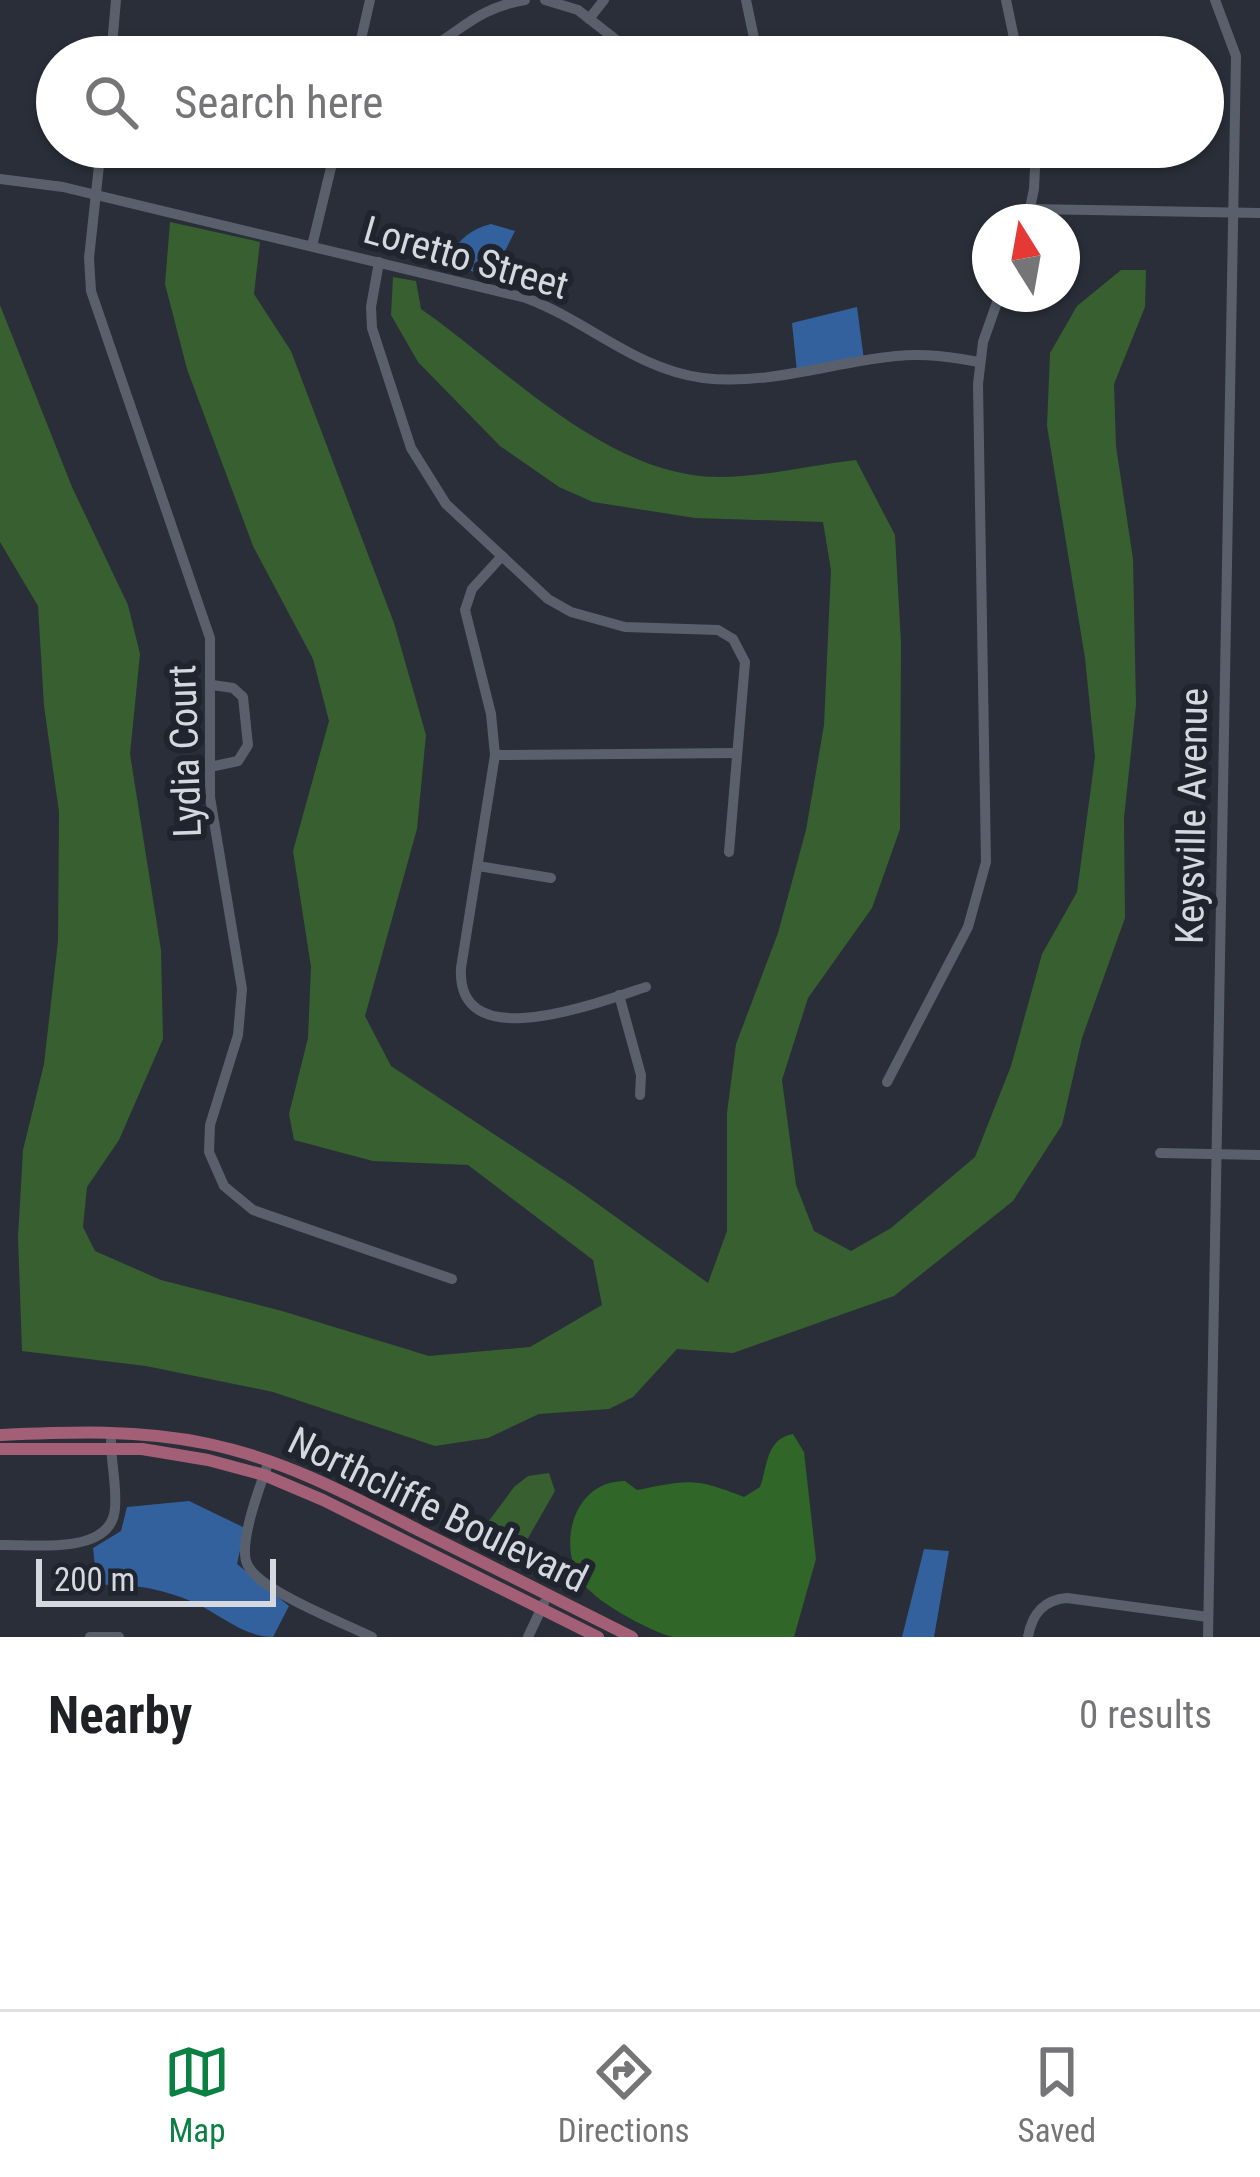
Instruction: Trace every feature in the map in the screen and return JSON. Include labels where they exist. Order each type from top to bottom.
[{"type":"main road","name":"Northcliffe Boulevard","points":[[0,1435],[111,1432],[178,1438],[269,1461],[330,1486],[632,1637]]},
{"type":"main road","name":"Northcliffe Boulevard","points":[[0,1449],[111,1448],[176,1454],[264,1475],[598,1637]]},
{"type":"street","points":[[112,36],[116,0]]},
{"type":"street","points":[[361,36],[370,0]]},
{"type":"street","points":[[447,36],[486,11],[525,0]]},
{"type":"street","points":[[545,0],[568,6],[611,36]]},
{"type":"street","points":[[589,19],[604,0]]},
{"type":"street","points":[[746,0],[754,36]]},
{"type":"street","points":[[1006,0],[1014,36]]},
{"type":"street","name":"Keysville Avenue","points":[[1208,1637],[1236,56],[1215,0]]},
{"type":"street","name":"Lydia Court","points":[[99,168],[89,274],[95,307],[206,619],[212,685],[212,819],[242,989],[238,1035],[210,1126],[209,1152],[217,1175],[232,1195],[253,1210],[452,1279]]},
{"type":"street","points":[[312,246],[330,168]]},
{"type":"street","points":[[1030,204],[1034,168]]},
{"type":"street","name":"Loretto Street","points":[[0,179],[96,194],[526,298],[564,314],[644,362],[702,378],[744,379],[916,354],[980,362]]},
{"type":"street","points":[[1080,215],[1260,213]]},
{"type":"street","points":[[380,262],[371,307],[373,328],[411,448],[446,504],[548,599],[590,619],[625,627],[710,628],[733,639],[745,662],[729,852]]},
{"type":"street","points":[[887,1082],[968,927],[986,862],[980,362],[995,312]]},
{"type":"street","points":[[502,556],[472,589],[465,610],[491,714],[495,754],[460,975],[463,990],[471,1002],[505,1018],[530,1020],[646,987]]},
{"type":"street","points":[[210,767],[238,761],[248,745],[243,697],[233,688],[212,685]]},
{"type":"street","points":[[495,754],[737,753]]},
{"type":"street","points":[[478,866],[551,878]]},
{"type":"street","points":[[619,995],[641,1075],[640,1095]]},
{"type":"street","points":[[1160,1154],[1260,1155]]},
{"type":"street","points":[[0,1545],[85,1542],[101,1535],[113,1520],[116,1506],[111,1432]]},
{"type":"street","points":[[269,1461],[246,1543],[245,1559],[253,1575],[372,1637]]},
{"type":"street","points":[[529,1637],[548,1595]]},
{"type":"street","points":[[1028,1637],[1037,1611],[1067,1598],[1208,1617]]},
{"type":"street","points":[[90,1637],[119,1637]]},
{"type":"green space","points":[[170,222],[260,242],[254,294],[291,351],[394,623],[426,735],[417,829],[365,1016],[391,1066],[708,1283],[727,1231],[727,1113],[736,1044],[778,933],[806,830],[824,725],[831,570],[823,522],[695,518],[593,502],[559,487],[500,446],[418,362],[391,315],[393,277],[416,281],[421,309],[599,440],[678,472],[719,477],[856,460],[895,535],[901,643],[900,829],[872,908],[808,998],[782,1080],[796,1185],[814,1231],[851,1251],[891,1228],[975,1157],[1011,1066],[1042,954],[1077,892],[1095,757],[1085,658],[1047,426],[1050,353],[1074,312],[1080,312],[1080,304],[1121,270],[1146,270],[1145,307],[1114,384],[1116,446],[1133,559],[1136,705],[1124,818],[1125,918],[1082,1038],[1062,1125],[1013,1201],[894,1296],[733,1353],[677,1349],[633,1397],[609,1409],[539,1414],[488,1438],[435,1446],[273,1392],[146,1366],[22,1351],[18,1237],[23,1150],[44,1064],[58,941],[59,812],[44,706],[38,606],[0,542],[0,305],[72,487],[128,605],[140,654],[130,754],[161,950],[163,1039],[119,1140],[87,1187],[83,1227],[95,1251],[161,1280],[429,1356],[530,1347],[602,1305],[593,1260],[468,1165],[373,1161],[294,1140],[289,1114],[308,1038],[311,967],[293,851],[329,721],[313,659],[253,546],[187,369],[165,284]]},
{"type":"green space","points":[[793,1434],[804,1452],[816,1559],[794,1637],[673,1637],[622,1613],[595,1596],[579,1578],[570,1547],[571,1531],[575,1515],[594,1491],[625,1481],[637,1490],[691,1482],[744,1497],[760,1487],[773,1447]]},
{"type":"green space","points":[[549,1473],[555,1491],[515,1561],[474,1541],[514,1487],[528,1476]]},
{"type":"water","points":[[491,224],[515,231],[491,279],[447,261],[465,237]]},
{"type":"water","points":[[857,307],[864,360],[797,372],[792,323]]},
{"type":"water","points":[[189,1501],[245,1528],[237,1564],[289,1606],[273,1637],[242,1629],[169,1593],[97,1585],[93,1548],[121,1531],[127,1507]]},
{"type":"water","points":[[924,1549],[949,1551],[934,1637],[902,1637]]}]
